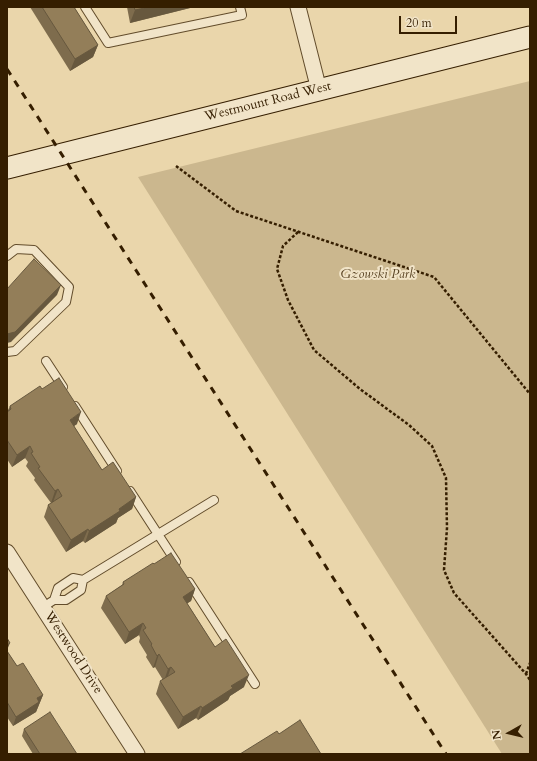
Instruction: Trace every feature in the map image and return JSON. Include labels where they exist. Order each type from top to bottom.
[{"type":"main road","name":"Westmount Road West","points":[[7,168],[530,37]]},
{"type":"street","points":[[298,7],[319,90]]},
{"type":"street","name":"Westwood Drive","points":[[7,552],[49,603],[137,754]]},
{"type":"lane","points":[[85,7],[108,42],[242,15],[240,7]]},
{"type":"lane","points":[[7,256],[16,249],[34,250],[69,287],[66,302],[15,350],[7,352]]},
{"type":"lane","points":[[46,361],[255,684]]},
{"type":"lane","points":[[49,603],[58,588],[73,578],[83,580],[214,500]]},
{"type":"lane","points":[[49,603],[66,600],[81,590],[83,580]]},
{"type":"path","points":[[176,166],[236,211],[434,277],[530,394]]},
{"type":"path","points":[[298,232],[283,246],[277,269],[288,300],[314,350],[360,389],[410,425],[432,446],[446,478],[447,528],[444,570],[454,593],[530,680]]},
{"type":"path","points":[[526,674],[530,663]]},
{"type":"green space","name":"Gzowski Park","points":[[530,81],[530,754],[502,754],[138,177]]},
{"type":"building","points":[[42,7],[74,7],[98,45],[75,59]]},
{"type":"building","points":[[134,7],[149,7],[135,10]]},
{"type":"building","points":[[34,259],[61,285],[15,332],[7,334],[7,289]]},
{"type":"building","points":[[59,378],[81,412],[70,420],[102,470],[113,462],[136,497],[119,509],[120,511],[89,531],[88,529],[71,540],[48,505],[62,496],[58,489],[55,491],[38,468],[40,467],[31,453],[33,452],[30,446],[17,455],[7,440],[7,412],[11,409],[10,406],[40,386],[42,389]]},
{"type":"building","points":[[171,553],[195,589],[183,597],[215,647],[226,639],[249,675],[231,686],[233,688],[202,708],[201,706],[183,717],[160,681],[175,672],[171,667],[168,669],[159,654],[157,656],[151,645],[152,644],[143,630],[146,628],[143,623],[129,632],[106,596],[124,584],[123,582]]},
{"type":"building","points":[[7,638],[10,643],[7,645]]},
{"type":"building","points":[[7,651],[17,666],[23,663],[43,695],[37,698],[39,702],[16,717],[7,702]]},
{"type":"building","points":[[50,712],[77,754],[40,754],[24,729]]},
{"type":"building","points":[[300,720],[321,754],[240,754],[277,731],[279,734]]},
{"type":"railway","points":[[7,69],[446,754]]}]
